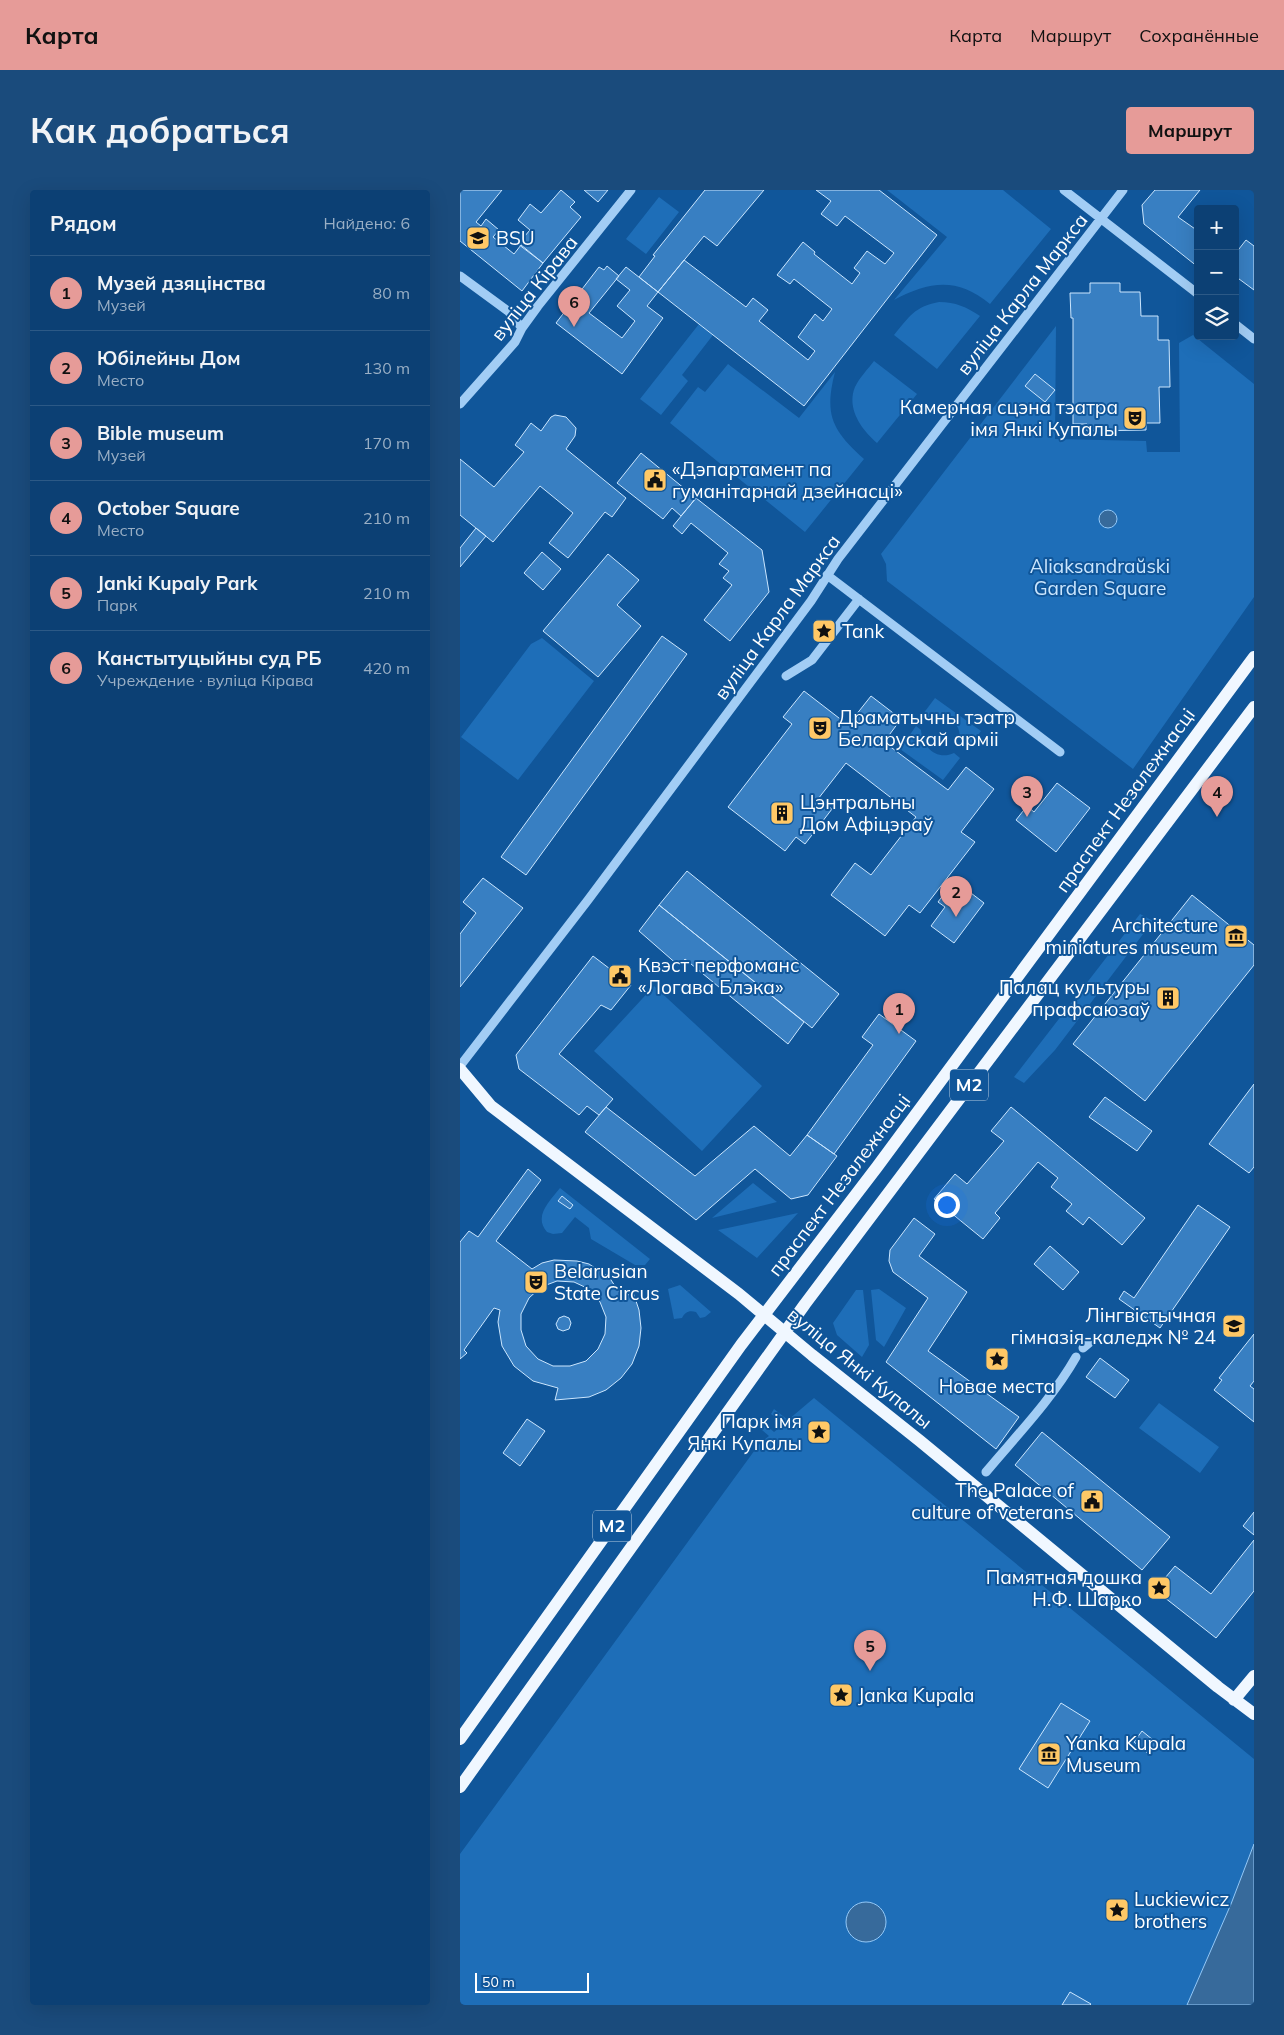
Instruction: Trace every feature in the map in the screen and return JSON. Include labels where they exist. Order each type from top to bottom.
[{"type":"main road","name":"праспект Незалежнасці","points":[[460,1739],[764,1314],[877,1167],[1254,657]]},
{"type":"main road","name":"М2","points":[[460,1787],[785,1332],[1254,707]]},
{"type":"main road","name":"вуліца Янкі Купалы","points":[[460,1067],[490,1106],[764,1314],[1234,1700],[1254,1714]]},
{"type":"main road","points":[[1234,1700],[1254,1676]]},
{"type":"main road","name":"вуліца Янкі Купалы","points":[[1234,1700],[1254,1720]]},
{"type":"street","name":"вуліца Кірава","points":[[460,404],[515,342],[522,328],[631,190]]},
{"type":"street","points":[[1064,190],[1100,220],[1120,233],[1194,291]]},
{"type":"street","name":"вуліца Карла Маркса","points":[[460,1067],[588,900],[811,601],[827,575],[1123,190]]},
{"type":"street","points":[[460,276],[508,311],[522,328]]},
{"type":"street","points":[[1239,327],[1254,339]]},
{"type":"street","points":[[827,575],[1060,752]]},
{"type":"street","points":[[786,676],[812,660],[859,599]]},
{"type":"street","points":[[986,1472],[1038,1410],[1076,1357]]},
{"type":"green space","points":[[887,190],[1003,190],[1051,229],[990,304],[966,289],[943,285],[920,289],[894,300],[947,237]]},
{"type":"green space","points":[[659,197],[679,212],[646,254],[626,239]]},
{"type":"green space","points":[[939,302],[961,306],[980,316],[937,369],[894,335],[913,313]]},
{"type":"green space","points":[[699,324],[713,335],[682,375],[688,381],[661,415],[640,399]]},
{"type":"green space","name":"Aliaksandraŭski Garden Square","points":[[1056,326],[1055,439],[1146,441],[1147,452],[1180,452],[1179,343],[1193,335],[1194,340],[1199,340],[1254,384],[1254,597],[1133,769],[887,581],[886,564],[881,554]]},
{"type":"green space","points":[[874,361],[917,394],[877,443],[861,425],[854,411],[853,403],[855,387]]},
{"type":"green space","points":[[728,364],[799,418],[835,372],[830,400],[833,421],[844,439],[864,459],[805,532],[670,423],[698,387],[705,392]]},
{"type":"green space","points":[[542,638],[594,681],[518,780],[461,737],[531,644]]},
{"type":"green space","points":[[935,698],[981,731],[969,747],[960,740],[958,728],[952,721],[944,718],[934,721],[923,714]]},
{"type":"green space","points":[[916,726],[921,730],[927,747],[936,754],[948,755],[954,753],[960,758],[943,780],[900,749]]},
{"type":"green space","points":[[1140,914],[1153,921],[1055,1050],[1024,1083],[1014,1077]]},
{"type":"green space","points":[[654,986],[762,1086],[702,1151],[594,1051]]},
{"type":"green space","points":[[753,1183],[777,1202],[712,1218]]},
{"type":"green space","points":[[560,1188],[650,1259],[645,1265],[635,1265],[591,1239],[589,1228],[575,1217],[562,1233],[553,1234],[547,1232],[543,1226],[542,1214]]},
{"type":"green space","points":[[798,1213],[757,1258],[718,1230]]},
{"type":"green space","points":[[680,1285],[711,1312],[705,1317],[700,1318],[696,1312],[689,1311],[682,1318],[674,1319],[668,1289]]},
{"type":"green space","points":[[879,1289],[906,1308],[884,1347],[876,1340],[871,1290]]},
{"type":"green space","points":[[856,1290],[863,1290],[869,1345],[862,1357],[837,1335],[833,1323]]},
{"type":"green space","points":[[814,1398],[1254,1759],[1254,1844],[1231,1904],[1187,2005],[460,2005],[460,1854],[760,1443],[769,1436],[761,1429],[765,1424],[774,1432],[784,1424],[771,1414],[774,1409],[788,1420]]},
{"type":"green space","points":[[1159,1403],[1219,1447],[1200,1473],[1139,1428]]},
{"type":"shaded area","points":[[1104,510],[1112,510],[1117,515],[1115,526],[1104,528],[1099,523],[1099,515]]},
{"type":"shaded area","points":[[1254,1844],[1254,2005],[1187,2005],[1231,1904]]},
{"type":"shaded area","points":[[870,1902],[877,1905],[883,1911],[886,1922],[885,1930],[877,1939],[870,1942],[862,1942],[855,1939],[847,1930],[846,1918],[849,1911],[858,1903]]},
{"type":"building","points":[[460,190],[502,190],[476,222],[481,226],[486,219],[499,230],[493,237],[514,254],[521,245],[543,263],[522,291],[460,241]]},
{"type":"building","points":[[561,190],[575,202],[570,207],[581,217],[543,263],[518,244],[530,230],[518,220],[530,204],[541,213]]},
{"type":"building","points":[[584,190],[608,190],[598,202]]},
{"type":"building","points":[[705,190],[764,190],[717,246],[704,236],[658,292],[639,277],[655,256],[653,255]]},
{"type":"building","points":[[816,190],[879,190],[937,235],[804,406],[658,292],[684,260],[746,307],[753,298],[768,310],[759,321],[808,360],[815,351],[798,337],[815,314],[823,321],[832,309],[794,279],[790,284],[777,275],[803,242],[815,252],[814,254],[852,284],[860,273],[854,268],[867,251],[885,264],[894,253],[845,216],[837,226],[821,214],[831,201]]},
{"type":"building","points":[[1155,190],[1200,190],[1178,217],[1194,228],[1194,264],[1144,224],[1142,205]]},
{"type":"building","points":[[1246,240],[1254,246],[1254,290],[1239,279],[1239,249]]},
{"type":"building","points":[[607,266],[619,276],[626,267],[658,292],[647,306],[663,318],[622,374],[556,323],[599,267],[604,270]],"holes":[[[616,279],[630,290],[617,306],[635,321],[622,338],[589,313]]]},
{"type":"building","points":[[1090,283],[1120,283],[1120,292],[1140,292],[1141,316],[1158,316],[1158,340],[1169,340],[1170,387],[1159,387],[1160,423],[1146,423],[1146,430],[1087,431],[1087,424],[1073,424],[1073,318],[1071,318],[1070,293],[1090,293]]},
{"type":"building","points":[[1035,374],[1055,390],[1045,402],[1025,386]]},
{"type":"building","points":[[555,415],[566,417],[576,428],[575,436],[566,449],[626,498],[612,517],[605,512],[568,558],[549,543],[573,513],[540,486],[493,542],[460,515],[460,459],[494,487],[524,452],[515,445],[531,423],[541,431],[551,417]]},
{"type":"building","points":[[641,453],[696,498],[681,516],[672,508],[663,519],[617,483]]},
{"type":"building","points":[[696,498],[762,550],[769,592],[730,641],[704,620],[732,585],[723,578],[729,571],[719,564],[728,553],[691,523],[682,534],[673,526]]},
{"type":"building","points":[[476,528],[486,536],[460,567],[460,548]]},
{"type":"building","points":[[542,552],[561,569],[543,590],[524,573]]},
{"type":"building","points":[[608,554],[639,580],[617,605],[641,626],[598,677],[543,631]]},
{"type":"building","points":[[662,636],[687,654],[526,875],[501,857]]},
{"type":"building","name":"Цэнтральны Дом Афіцэраў","points":[[804,691],[848,725],[871,696],[901,719],[884,742],[948,790],[966,767],[994,789],[961,832],[975,842],[920,913],[909,905],[885,936],[831,895],[855,863],[871,875],[916,817],[846,763],[818,799],[832,809],[805,844],[796,837],[785,851],[728,807],[792,724],[783,717]]},
{"type":"building","points":[[1057,783],[1090,808],[1056,852],[1016,820],[1027,806],[1034,812]]},
{"type":"building","points":[[687,871],[839,994],[812,1028],[659,905]]},
{"type":"building","points":[[483,878],[523,908],[460,987],[460,934],[476,913],[463,902]]},
{"type":"building","points":[[954,880],[984,903],[954,943],[931,926],[945,907],[938,902]]},
{"type":"building","name":"Палац культуры прафсаюзаў","points":[[1192,895],[1254,945],[1254,965],[1145,1101],[1073,1044]]},
{"type":"building","points":[[659,905],[804,1022],[788,1044],[685,959],[679,966],[639,931]]},
{"type":"building","points":[[593,956],[631,985],[611,1010],[601,1005],[559,1054],[613,1099],[599,1115],[587,1106],[579,1115],[519,1069],[516,1055]]},
{"type":"building","points":[[879,1014],[916,1041],[834,1154],[807,1135],[873,1045],[862,1037]]},
{"type":"building","points":[[1254,1084],[1254,1167],[1249,1173],[1209,1144]]},
{"type":"building","points":[[1105,1097],[1152,1131],[1137,1151],[1089,1117]]},
{"type":"building","points":[[606,1107],[695,1176],[754,1126],[790,1156],[807,1135],[837,1156],[808,1195],[791,1199],[755,1169],[696,1220],[585,1132]]},
{"type":"building","points":[[1011,1107],[1145,1218],[1122,1245],[1089,1217],[1083,1225],[1066,1211],[1072,1204],[1051,1187],[1058,1178],[1038,1162],[995,1213],[1000,1218],[983,1239],[934,1199],[955,1174],[967,1184],[1004,1141],[991,1131]]},
{"type":"building","name":"Belarusian State Circus","points":[[528,1169],[541,1180],[496,1241],[532,1269],[542,1263],[554,1260],[577,1261],[589,1264],[609,1277],[623,1298],[633,1292],[639,1310],[641,1328],[639,1346],[632,1364],[621,1378],[606,1390],[589,1397],[555,1400],[558,1388],[533,1381],[514,1366],[502,1346],[498,1322],[500,1310],[494,1308],[464,1350],[467,1353],[460,1359],[460,1242],[469,1231],[478,1237]]},
{"type":"building","points":[[562,1196],[573,1205],[570,1209],[558,1201]]},
{"type":"building","points":[[1198,1205],[1230,1227],[1160,1328],[1119,1299],[1124,1291],[1134,1298]]},
{"type":"building","points":[[914,1218],[935,1234],[919,1256],[967,1292],[928,1351],[1019,1417],[996,1449],[886,1362],[928,1298],[893,1272],[889,1261],[890,1250]]},
{"type":"building","points":[[1050,1246],[1079,1272],[1063,1290],[1034,1264]]},
{"type":"building","points":[[557,1281],[574,1282],[589,1289],[600,1302],[606,1317],[605,1334],[598,1349],[586,1361],[570,1366],[553,1366],[538,1359],[526,1346],[521,1330],[521,1314],[529,1298],[541,1287]],"holes":[[[564,1316],[569,1318],[571,1323],[569,1329],[563,1331],[558,1329],[556,1324],[559,1318]]]},
{"type":"building","points":[[1254,1334],[1254,1381],[1250,1386],[1254,1389],[1254,1422],[1214,1390],[1222,1380],[1219,1378]]},
{"type":"building","points":[[1100,1358],[1129,1380],[1115,1398],[1086,1377]]},
{"type":"building","points":[[527,1419],[545,1431],[520,1466],[503,1453]]},
{"type":"building","name":"The Palace of culture of veterans","points":[[1042,1432],[1170,1537],[1142,1570],[1015,1465]]},
{"type":"building","points":[[1254,1512],[1254,1535],[1243,1526]]},
{"type":"building","points":[[1254,1540],[1254,1591],[1216,1638],[1155,1590],[1175,1566],[1211,1594]]},
{"type":"building","name":"Yanka Kupala Museum","points":[[1061,1703],[1090,1721],[1048,1788],[1019,1769]]},
{"type":"building","points":[[1142,1731],[1158,1744],[1149,1754],[1134,1742]]},
{"type":"building","points":[[1070,1992],[1091,2004],[1062,2005]]},
{"type":"place","name":"BSU","points":[[478,238]]},
{"type":"place","name":"Канстытуцыйны суд РБ","points":[[574,327]]},
{"type":"place","name":"Камерная сцэна тэатра імя Янкі Купалы","points":[[1135,418]]},
{"type":"place","name":"«Дэпартамент па гуманітарнай дзейнасці»","points":[[655,480]]},
{"type":"place","name":"Tank","points":[[824,631]]},
{"type":"place","name":"Драматычны тэатр Беларускай арміі","points":[[820,728]]},
{"type":"place","name":"Цэнтральны Дом Афіцэраў","points":[[782,813]]},
{"type":"place","name":"Bible museum","points":[[1027,817]]},
{"type":"place","name":"October Square","points":[[1217,817]]},
{"type":"place","name":"Юбілейны Дом","points":[[956,917]]},
{"type":"place","name":"Architecture miniatures museum","points":[[1236,936]]},
{"type":"place","name":"Квэст перфоманс «Логава Блэка»","points":[[620,976]]},
{"type":"place","name":"Палац культуры прафсаюзаў","points":[[1168,998]]},
{"type":"place","name":"Музей дзяцінства","points":[[899,1034]]},
{"type":"place","name":"Belarusian State Circus","points":[[536,1282]]},
{"type":"place","name":"Лінгвістычная гімназія-каледж № 24","points":[[1234,1326]]},
{"type":"place","name":"Новае места","points":[[997,1359]]},
{"type":"place","name":"Парк імя Янкі Купалы","points":[[819,1432]]},
{"type":"place","name":"The Palace of culture of veterans","points":[[1092,1501]]},
{"type":"place","name":"Памятная дошка Н.Ф. Шарко","points":[[1159,1588]]},
{"type":"place","name":"Janki Kupaly Park","points":[[870,1671]]},
{"type":"place","name":"Janka Kupala","points":[[841,1695]]},
{"type":"place","name":"Yanka Kupala Museum","points":[[1049,1754]]},
{"type":"place","name":"Luckiewicz brothers","points":[[1117,1910]]}]
